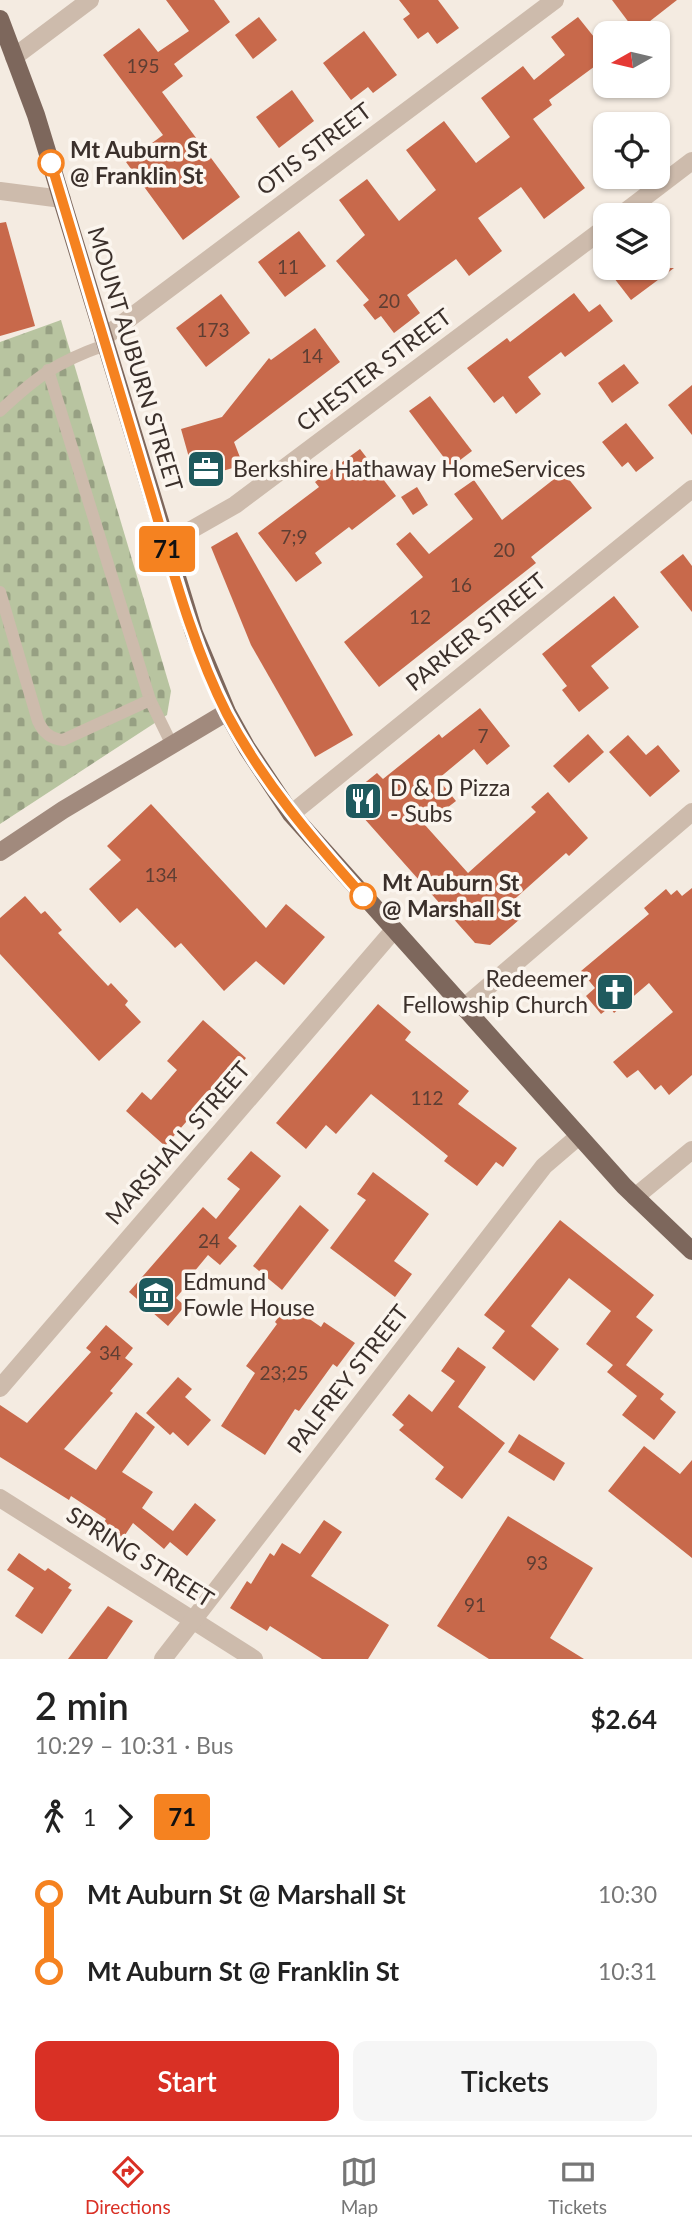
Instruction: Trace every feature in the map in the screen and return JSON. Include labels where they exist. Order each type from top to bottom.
[{"type":"main road","name":"MOUNT AUBURN STREET","points":[[0,19],[36,115],[194,633],[226,712],[266,779],[291,814],[579,1136],[635,1197],[692,1251]]},
{"type":"main road","points":[[0,852],[63,810],[226,712]]},
{"type":"street","points":[[15,57],[90,0]]},
{"type":"street","name":"OTIS STREET","points":[[104,342],[555,0]]},
{"type":"street","points":[[637,203],[692,161]]},
{"type":"street","points":[[0,191],[62,200]]},
{"type":"street","name":"CHESTER STREET","points":[[164,539],[203,524],[235,505],[593,237]]},
{"type":"street","name":"PARKER STREET","points":[[291,814],[692,489]]},
{"type":"street","points":[[463,1008],[692,812]]},
{"type":"street","name":"MARSHALL STREET","points":[[0,1388],[393,931]]},
{"type":"street","name":"PALFREY STREET","points":[[163,1659],[542,1169],[579,1136]]},
{"type":"street","points":[[635,1197],[692,1150]]},
{"type":"street","name":"SPRING STREET","points":[[0,1498],[254,1659]]},
{"type":"lane","points":[[0,411],[26,386],[48,370],[104,342]]},
{"type":"lane","points":[[48,370],[150,701],[172,745]]},
{"type":"lane","points":[[0,593],[38,721],[47,734],[63,740],[150,701]]},
{"type":"green space","points":[[61,320],[171,691],[167,715],[0,824],[0,342]]},
{"type":"building","points":[[166,0],[214,0],[230,22],[174,64],[183,76],[162,92],[240,197],[183,240],[126,162],[163,135],[103,55],[139,28],[158,52],[189,31]]},
{"type":"building","points":[[399,0],[438,0],[459,28],[437,44],[428,32],[418,39],[403,19],[410,14]]},
{"type":"building","points":[[612,0],[677,0],[650,21],[628,21]]},
{"type":"building","points":[[259,17],[277,40],[253,59],[235,35]]},
{"type":"building","points":[[578,17],[593,36],[593,68],[549,100],[552,105],[533,119],[585,188],[544,219],[521,187],[478,218],[502,251],[469,276],[456,259],[407,295],[420,313],[394,333],[381,316],[375,320],[363,305],[369,300],[336,261],[365,235],[339,200],[367,179],[399,221],[436,190],[406,150],[444,121],[476,163],[510,137],[481,98],[523,66],[534,80],[565,55],[551,37]]},
{"type":"building","points":[[364,31],[397,75],[373,93],[368,87],[351,100],[323,63]]},
{"type":"building","points":[[292,90],[314,121],[279,148],[256,117]]},
{"type":"building","points":[[6,222],[35,326],[0,336],[0,223]]},
{"type":"building","points":[[299,231],[326,266],[285,297],[258,262]]},
{"type":"building","points":[[616,280],[658,280],[631,300]]},
{"type":"building","points":[[574,293],[589,312],[600,304],[613,321],[565,357],[561,352],[528,377],[541,394],[516,414],[503,396],[494,403],[467,368],[507,338],[510,342]]},
{"type":"building","points":[[221,294],[250,333],[206,367],[176,328]]},
{"type":"building","points":[[315,328],[340,362],[234,442],[243,465],[195,479],[181,429],[222,417],[269,358],[271,360]]},
{"type":"building","points":[[624,364],[639,383],[612,403],[598,383]]},
{"type":"building","points":[[692,385],[692,435],[668,405]]},
{"type":"building","points":[[430,396],[472,451],[451,467],[409,411]]},
{"type":"building","points":[[626,423],[654,458],[636,472],[628,462],[622,467],[602,442]]},
{"type":"building","points":[[360,449],[396,496],[352,530],[349,527],[315,553],[322,563],[296,582],[258,533],[319,487],[315,482]]},
{"type":"building","points":[[563,472],[592,508],[531,557],[536,563],[379,687],[344,642],[423,577],[396,544],[410,532],[429,554],[473,519],[454,494],[474,480],[502,520]]},
{"type":"building","points":[[417,487],[428,505],[413,515],[401,497]]},
{"type":"building","points":[[237,532],[353,735],[315,757],[251,645],[211,547]]},
{"type":"building","points":[[683,554],[692,566],[692,612],[660,572]]},
{"type":"building","points":[[614,596],[639,627],[591,666],[609,688],[579,712],[562,690],[567,686],[542,654]]},
{"type":"building","points":[[480,708],[510,746],[487,765],[474,749],[438,779],[456,801],[425,825],[468,873],[536,812],[531,807],[548,792],[588,838],[569,856],[566,853],[508,905],[520,919],[490,945],[475,943],[346,798],[377,773],[383,779],[439,734],[442,738]]},
{"type":"building","points":[[588,734],[604,752],[569,783],[553,766]]},
{"type":"building","points":[[628,735],[646,755],[658,745],[680,771],[650,797],[609,752]]},
{"type":"building","points":[[151,804],[266,928],[286,904],[325,937],[284,985],[256,961],[224,991],[181,943],[175,948],[137,908],[120,923],[89,889],[121,860],[107,846]]},
{"type":"building","name":"Redeemer Fellowship Church","points":[[692,888],[692,1075],[669,1095],[661,1085],[655,1090],[638,1070],[627,1078],[613,1062],[673,1012],[649,983],[614,1013],[610,1007],[601,1014],[586,996],[595,988],[581,971],[649,914],[644,908],[666,889],[671,895],[677,890],[682,896]]},
{"type":"building","points":[[25,896],[41,914],[45,911],[62,930],[58,933],[108,986],[111,983],[128,1001],[125,1005],[141,1022],[99,1061],[0,954],[0,918]]},
{"type":"building","points":[[378,1004],[411,1032],[405,1040],[469,1091],[458,1104],[517,1148],[503,1167],[496,1162],[477,1186],[444,1161],[448,1156],[371,1094],[336,1134],[326,1125],[306,1149],[276,1123]]},
{"type":"building","points":[[203,1020],[246,1058],[165,1146],[126,1111],[142,1092],[151,1100],[177,1070],[167,1061]]},
{"type":"building","points":[[251,1151],[281,1176],[228,1238],[237,1246],[220,1265],[208,1255],[184,1284],[186,1286],[176,1298],[185,1306],[168,1326],[129,1292],[203,1207],[216,1219],[240,1189],[227,1179]]},
{"type":"building","points":[[373,1172],[429,1214],[394,1261],[412,1274],[395,1297],[330,1248],[366,1200],[357,1194]]},
{"type":"building","points":[[300,1205],[329,1230],[282,1290],[253,1266]]},
{"type":"building","points":[[560,1220],[654,1295],[636,1317],[653,1330],[626,1365],[664,1394],[660,1399],[676,1412],[654,1440],[622,1415],[637,1396],[607,1372],[613,1365],[586,1344],[611,1311],[569,1278],[531,1326],[559,1349],[534,1381],[492,1348],[505,1331],[484,1315]]},
{"type":"building","points":[[288,1304],[321,1327],[324,1322],[355,1343],[337,1367],[333,1364],[299,1411],[295,1409],[265,1455],[221,1426],[255,1373],[246,1366],[277,1324],[275,1322]]},
{"type":"building","points":[[106,1325],[133,1348],[125,1358],[133,1364],[110,1391],[113,1393],[64,1449],[96,1470],[136,1412],[155,1427],[122,1472],[153,1492],[142,1508],[173,1531],[195,1503],[216,1520],[187,1556],[170,1542],[164,1549],[133,1523],[123,1538],[103,1524],[106,1519],[71,1496],[69,1500],[0,1457],[0,1405],[27,1423],[91,1352],[86,1348]]},
{"type":"building","points":[[458,1347],[486,1367],[458,1407],[505,1443],[462,1499],[435,1479],[444,1467],[399,1430],[404,1425],[392,1415],[409,1394],[432,1412],[455,1381],[441,1371]]},
{"type":"building","points":[[178,1377],[192,1389],[185,1397],[211,1420],[188,1446],[173,1432],[170,1435],[146,1413]]},
{"type":"building","points":[[519,1434],[565,1463],[554,1481],[508,1452]]},
{"type":"building","points":[[644,1446],[680,1474],[692,1460],[692,1558],[608,1491]]},
{"type":"building","points":[[508,1516],[593,1568],[550,1638],[584,1659],[489,1659],[437,1626]]},
{"type":"building","points":[[324,1520],[342,1532],[311,1576],[389,1625],[368,1659],[322,1659],[270,1626],[267,1631],[230,1608],[247,1581],[251,1584],[270,1553],[274,1556],[282,1543],[300,1554]]},
{"type":"building","points":[[19,1553],[45,1571],[48,1568],[71,1584],[68,1588],[72,1590],[42,1634],[15,1616],[34,1588],[7,1570]]},
{"type":"building","points":[[108,1606],[133,1621],[107,1659],[68,1659]]},
{"type":"bus line","name":"71","points":[[51,163],[164,539],[214,686],[226,712],[266,779],[291,814],[363,896]]},
{"type":"place","name":"Mt Auburn St @ Franklin St","points":[[51,163]]},
{"type":"place","name":"Berkshire Hathaway HomeServices","points":[[206,469]]},
{"type":"place","name":"D & D Pizza - Subs","points":[[363,801]]},
{"type":"place","name":"Mt Auburn St @ Marshall St","points":[[363,896]]},
{"type":"place","name":"Redeemer Fellowship Church","points":[[615,992]]},
{"type":"place","name":"Edmund Fowle House","points":[[156,1295]]}]
